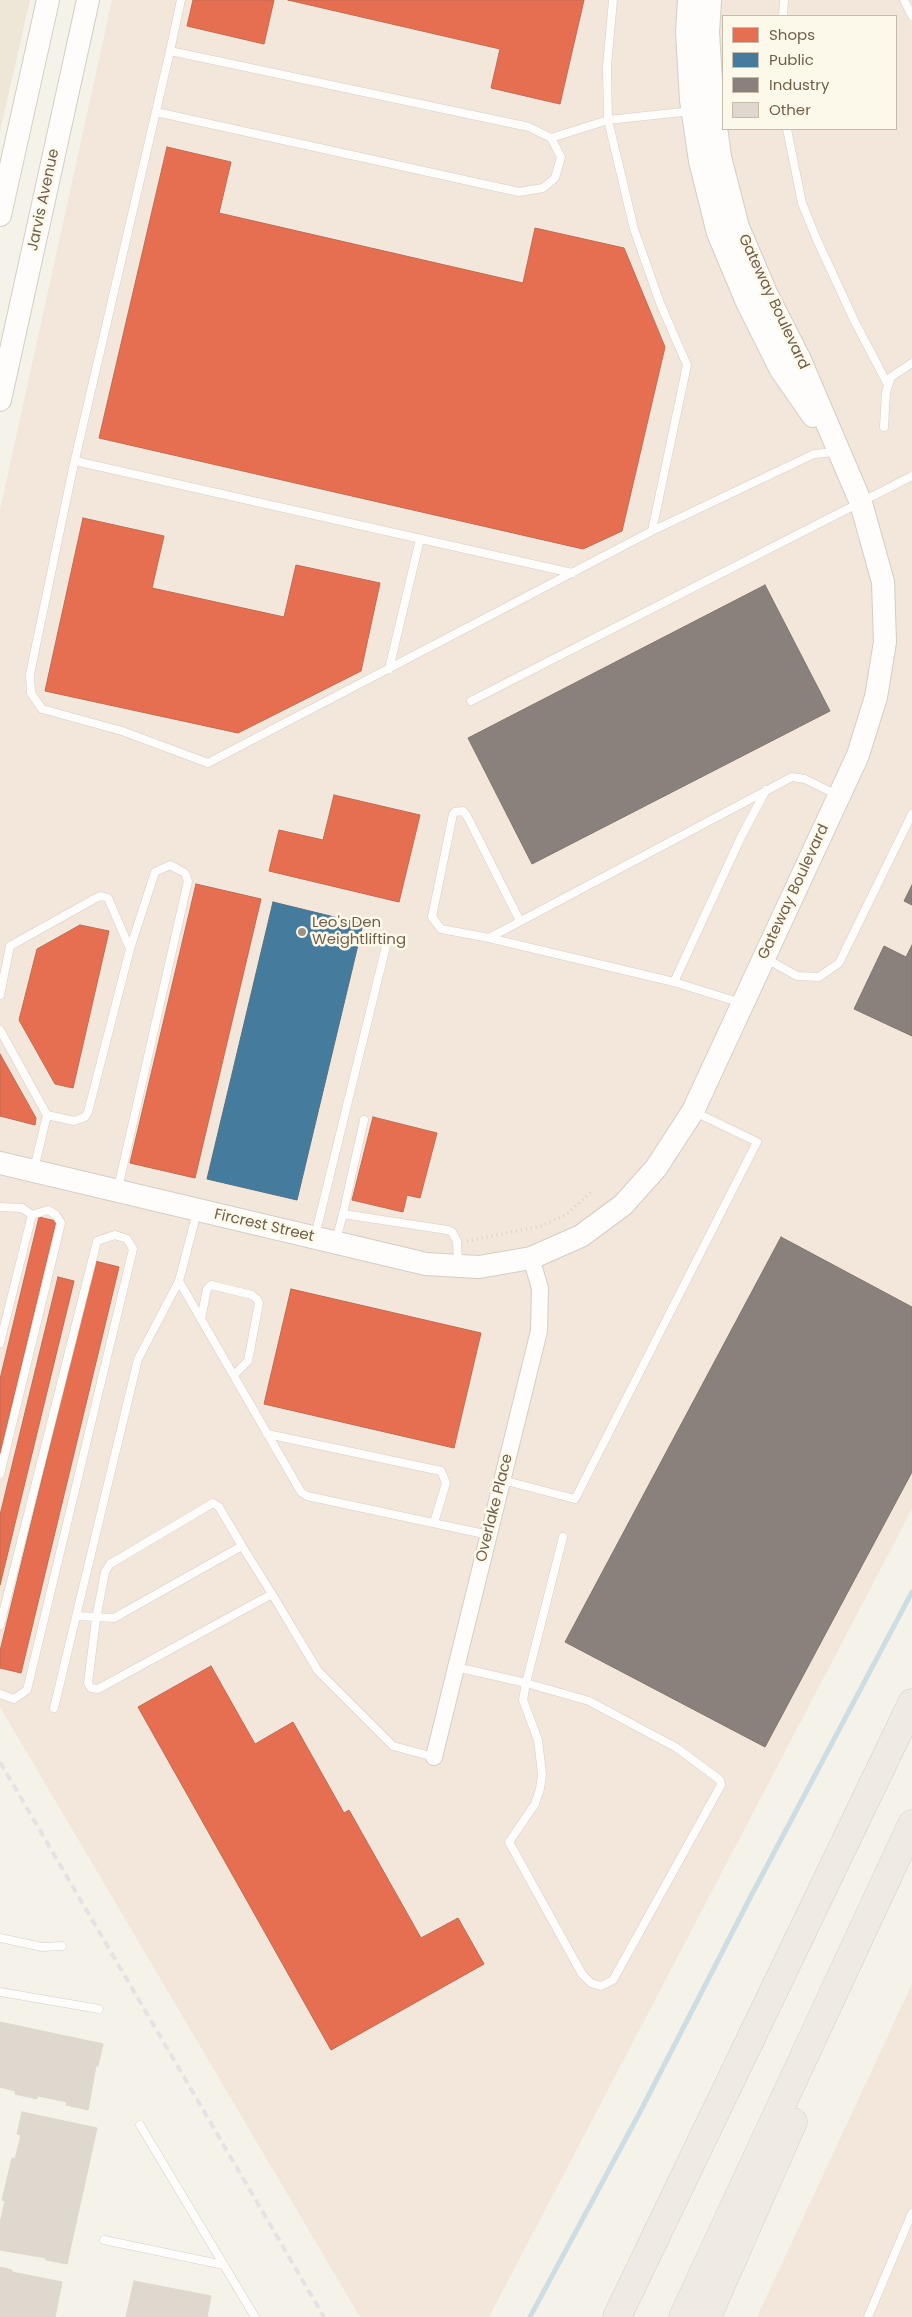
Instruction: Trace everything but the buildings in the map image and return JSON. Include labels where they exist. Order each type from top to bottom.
[{"type":"highway","points":[[617,2317],[912,1703]]},
{"type":"highway","points":[[683,2317],[912,1824]]},
{"type":"highway","points":[[707,2317],[912,1863]]},
{"type":"street","points":[[0,215],[48,0]]},
{"type":"street","name":"Jarvis Avenue","points":[[0,400],[88,0]]},
{"type":"street","name":"Gateway Boulevard","points":[[531,1258],[581,1236],[623,1205],[656,1168],[693,1111],[858,755],[876,696],[885,642],[883,582],[861,503],[800,360],[766,293],[738,226],[720,157],[703,111],[687,32],[689,0]]},
{"type":"street","name":"Gateway Boulevard","points":[[703,111],[710,0]]},
{"type":"street","name":"Fircrest Street","points":[[0,1163],[426,1264],[458,1255],[479,1267],[531,1258]]},
{"type":"street","name":"Overlake Place","points":[[434,1757],[539,1331],[540,1288],[531,1258]]},
{"type":"lane","points":[[181,0],[74,461],[30,674],[31,693],[42,709],[122,732],[208,763],[652,531],[814,454],[838,452]]},
{"type":"lane","points":[[613,0],[607,66],[608,120],[634,228],[660,303],[687,365],[652,531]]},
{"type":"lane","points":[[783,15],[784,0]]},
{"type":"lane","points":[[904,0],[912,16]]},
{"type":"lane","points":[[156,112],[519,192],[543,188],[555,178],[561,157],[550,138],[529,127],[170,51]]},
{"type":"lane","points":[[550,138],[608,120],[703,111]]},
{"type":"lane","points":[[788,130],[802,203],[854,320],[888,385]]},
{"type":"lane","points":[[884,427],[888,385],[891,377],[912,363]]},
{"type":"lane","points":[[74,461],[572,573]]},
{"type":"lane","points":[[471,701],[912,476]]},
{"type":"lane","points":[[389,669],[420,539]]},
{"type":"lane","points":[[489,938],[792,777],[805,779],[839,796]]},
{"type":"lane","points":[[674,982],[741,837],[766,790]]},
{"type":"lane","points":[[520,921],[467,816],[463,811],[452,814],[432,917],[441,929],[489,938],[674,982],[742,1003]]},
{"type":"lane","points":[[763,957],[797,976],[819,977],[839,963],[912,814]]},
{"type":"lane","points":[[47,1115],[74,1121],[85,1117],[88,1112],[130,949],[155,872],[170,865],[185,873],[188,881],[117,1191]]},
{"type":"lane","points":[[0,995],[10,946],[101,896],[108,898],[130,949]]},
{"type":"lane","points":[[325,1240],[388,938]]},
{"type":"lane","points":[[0,1030],[47,1115],[33,1171]]},
{"type":"lane","points":[[502,1480],[575,1499],[757,1142],[693,1111]]},
{"type":"lane","points":[[325,1240],[343,1214],[364,1120]]},
{"type":"lane","points":[[0,1207],[22,1208],[32,1215]]},
{"type":"lane","points":[[0,1474],[61,1223],[56,1215],[48,1210],[32,1215]]},
{"type":"lane","points":[[54,1708],[138,1359],[179,1281],[197,1210]]},
{"type":"lane","points":[[343,1214],[447,1230],[455,1235],[458,1255]]},
{"type":"lane","points":[[0,1342],[32,1215]]},
{"type":"lane","points":[[0,1625],[97,1240],[115,1236],[128,1239],[133,1249],[27,1690],[14,1699],[0,1694]]},
{"type":"lane","points":[[179,1281],[297,1488],[307,1496],[489,1535]]},
{"type":"lane","points":[[201,1320],[207,1289],[211,1285],[252,1294],[257,1299],[258,1303],[248,1361],[234,1375]]},
{"type":"lane","points":[[267,1434],[441,1471],[446,1483],[434,1523]]},
{"type":"lane","points":[[272,1594],[95,1690],[91,1688],[87,1679],[96,1619],[105,1572],[110,1564],[212,1503],[219,1507],[242,1546],[272,1594],[318,1671],[393,1746],[434,1757]]},
{"type":"lane","points":[[456,1667],[526,1683],[590,1701],[677,1748],[720,1780],[721,1785],[613,1980],[601,1986],[591,1983],[582,1974],[509,1842],[535,1804],[542,1774],[538,1740],[523,1700],[526,1683],[563,1537]]},
{"type":"lane","points":[[77,1616],[96,1619],[114,1618],[242,1546]]},
{"type":"lane","points":[[0,1938],[42,1947],[62,1946]]},
{"type":"lane","points":[[0,1992],[99,2009]]},
{"type":"lane","points":[[140,2126],[255,2317]]},
{"type":"lane","points":[[868,2317],[912,2214]]},
{"type":"lane","points":[[104,2240],[224,2265]]},
{"type":"path","points":[[458,1255],[470,1240],[541,1226],[567,1214],[590,1192]]},
{"type":"shaded area","points":[[0,0],[30,0],[0,132]]},
{"type":"shaded area","points":[[112,0],[912,0],[912,1509],[489,2317],[360,2317],[0,1707],[0,510]]},
{"type":"shaded area","points":[[912,1984],[912,2317],[757,2317]]},
{"type":"waterway","points":[[530,2317],[640,2112],[751,1896],[912,1592]]},
{"type":"railway","points":[[0,1762],[324,2317]]},
{"type":"place","name":"Leo's Den Weightlifting","points":[[302,932]]}]
